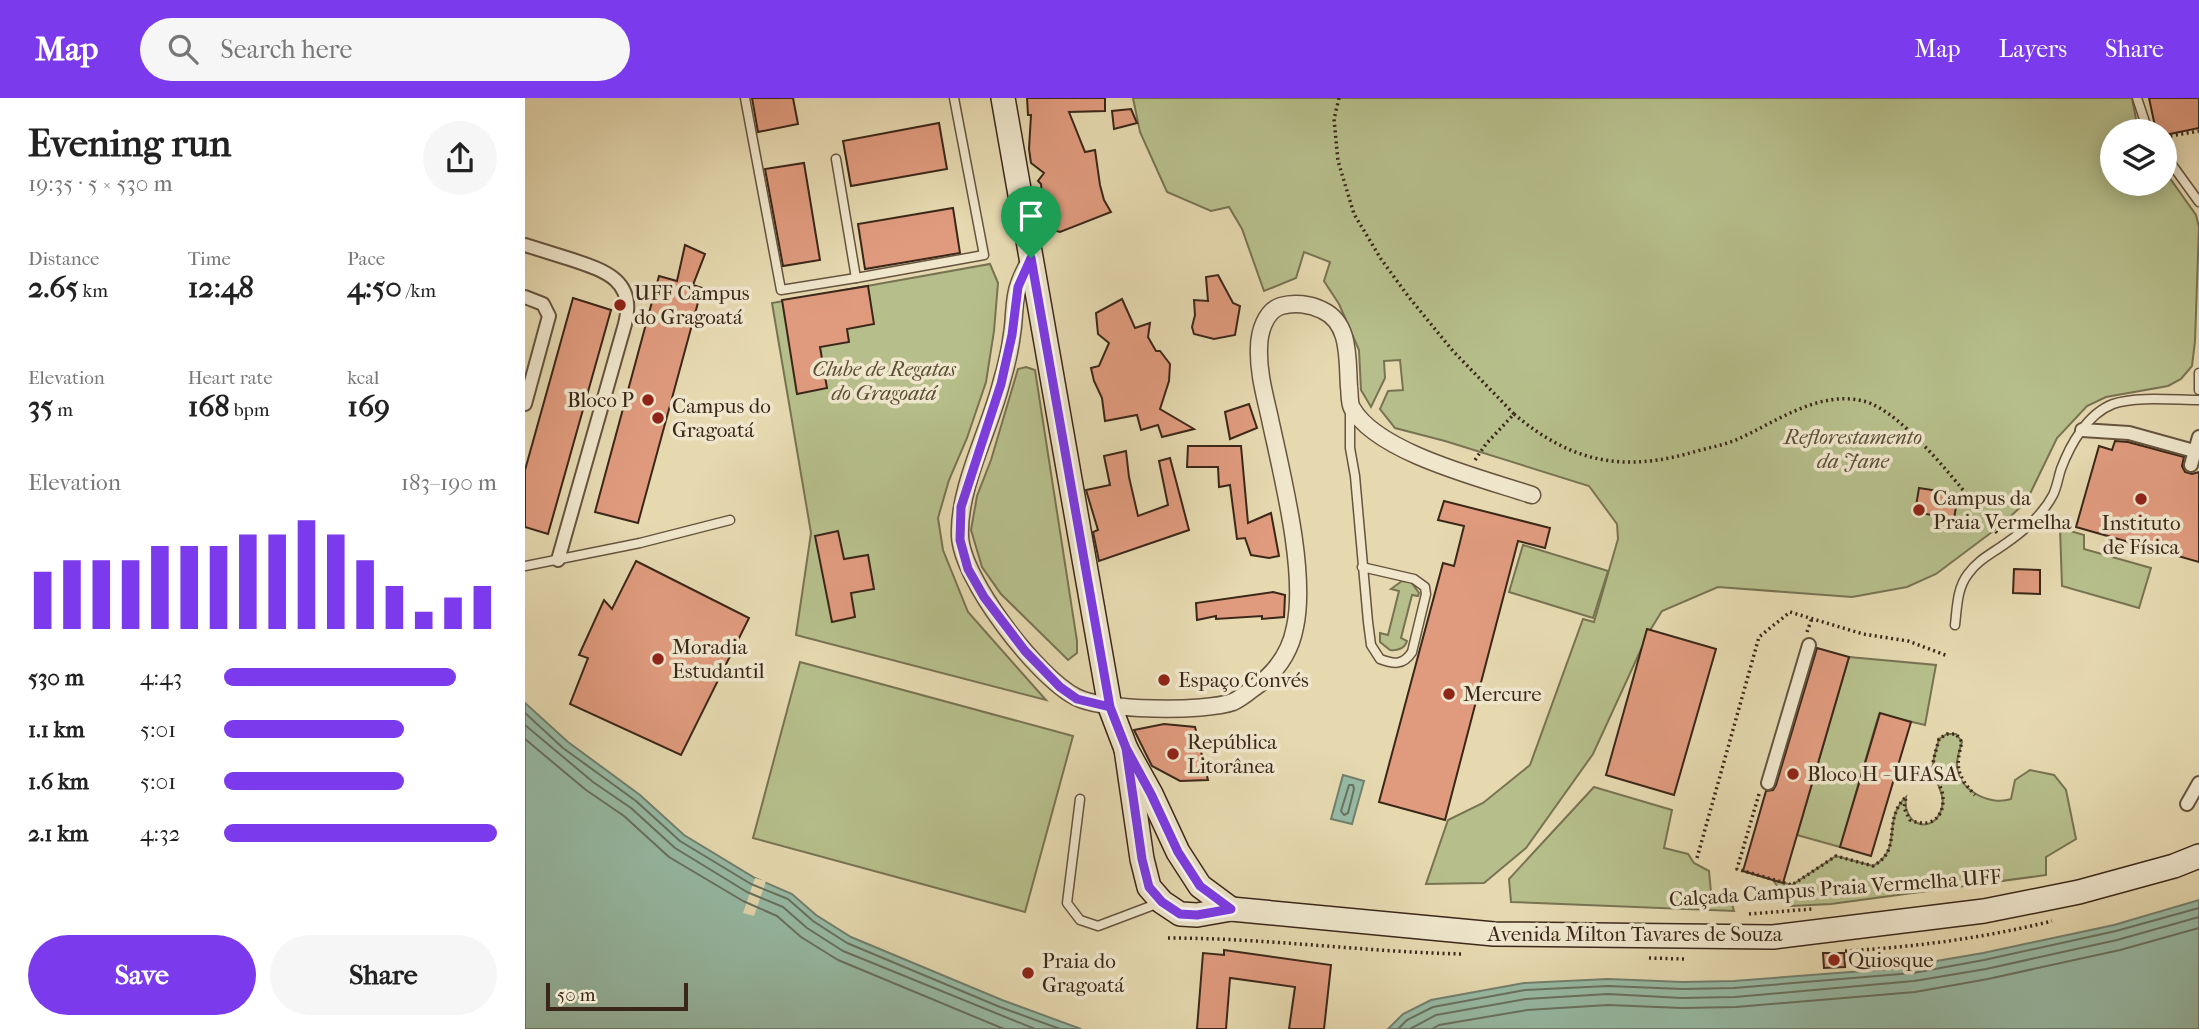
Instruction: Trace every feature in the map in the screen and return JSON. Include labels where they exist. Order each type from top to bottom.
[{"type":"main road","points":[[1003,98],[1110,707],[1126,748],[1178,852],[1207,892],[1231,909]]},
{"type":"main road","points":[[1126,748],[1149,887],[1162,902],[1184,895],[1191,887],[1194,877]]},
{"type":"main road","points":[[1144,868],[1160,853],[1178,852]]},
{"type":"main road","name":"Avenida Milton Tavares de Souza","points":[[1162,902],[1180,914],[1197,915],[1231,909],[1494,934],[1773,937],[1985,911],[2072,893],[2174,866],[2199,856]]},
{"type":"street","points":[[525,245],[606,272],[622,288],[627,305],[625,324],[558,560]]},
{"type":"street","points":[[1031,258],[1018,287],[1012,335],[1001,384],[961,507],[960,540],[968,569],[984,597],[1025,651],[1060,687],[1077,699],[1110,707],[1195,708],[1234,702],[1267,680],[1285,656],[1296,625],[1298,575],[1284,487],[1260,369],[1259,346],[1263,324],[1273,309],[1285,304],[1312,305],[1338,321],[1345,337],[1351,406],[1368,426],[1385,440],[1410,453],[1532,495]]},
{"type":"street","points":[[525,297],[543,304],[549,316],[525,404]]},
{"type":"street","points":[[2082,430],[2129,433],[2194,451]]},
{"type":"street","points":[[2191,465],[2199,437]]},
{"type":"street","points":[[1768,783],[1809,645]]},
{"type":"street","points":[[2187,804],[2199,783]]},
{"type":"lane","points":[[745,98],[781,290],[984,254],[954,98]]},
{"type":"lane","points":[[2137,98],[2144,119]]},
{"type":"lane","points":[[837,159],[856,278]]},
{"type":"lane","points":[[2177,172],[2199,202]]},
{"type":"lane","points":[[2199,373],[2199,390]]},
{"type":"lane","points":[[1955,625],[1959,595],[1966,576],[1980,560],[2035,521],[2053,494],[2077,436],[2094,417],[2113,404],[2199,400]]},
{"type":"lane","points":[[1351,406],[1350,448],[1355,476],[1362,567],[1371,645],[1380,659],[1400,663],[1407,660],[1412,652],[1426,593],[1425,587],[1414,579],[1362,567]]},
{"type":"lane","points":[[525,566],[640,544],[730,520]]},
{"type":"lane","points":[[1080,799],[1067,903],[1080,920],[1098,926],[1162,902]]},
{"type":"path","points":[[1339,98],[1334,120],[1338,161],[1354,214],[1381,259],[1453,351],[1514,414],[1538,434],[1568,450],[1608,462],[1638,463],[1675,458],[1736,440],[1781,416],[1818,403],[1841,399],[1864,401],[1892,416],[1927,450],[2006,544]]},
{"type":"path","points":[[2177,135],[2199,131]]},
{"type":"path","points":[[1467,474],[1486,444],[1514,414]]},
{"type":"path","points":[[1697,858],[1759,637],[1780,620],[1790,612],[1863,634],[1907,641],[1948,656]]},
{"type":"path","points":[[1737,869],[1792,885],[1836,856],[1874,866],[1884,860],[1891,848],[1890,832],[1894,812],[1906,797],[1904,808],[1910,820],[1921,825],[1931,822],[1941,812],[1943,796],[1936,781],[1933,764],[1939,739],[1947,734],[1956,734],[1962,742],[1956,767],[1965,785],[1975,795]]},
{"type":"path","name":"Calçada Campus Praia Vermelha UFF","points":[[1746,915],[1814,909]]},
{"type":"green space","name":"Reflorestamento da Jane","points":[[1133,98],[2132,98],[2136,119],[2100,119],[2100,196],[2177,196],[2177,188],[2196,215],[2199,227],[2192,366],[2181,379],[2168,386],[2106,397],[2087,406],[2057,438],[2026,502],[2000,526],[1936,574],[1907,587],[1852,597],[1718,587],[1662,611],[1649,632],[1593,754],[1526,848],[1484,883],[1426,884],[1448,820],[1483,803],[1530,765],[1583,619],[1594,622],[1618,539],[1617,524],[1589,486],[1395,428],[1380,409],[1388,391],[1403,390],[1400,360],[1384,361],[1385,378],[1371,407],[1361,390],[1359,350],[1339,304],[1324,281],[1330,262],[1304,252],[1296,278],[1264,291],[1242,229],[1229,207],[1211,211],[1167,192],[1140,132]]},
{"type":"green space","name":"Clube de Regatas do Gragoatá","points":[[990,264],[998,283],[986,382],[949,480],[938,518],[943,550],[968,612],[1046,700],[796,635],[811,533],[772,303]]},
{"type":"green space","points":[[1026,367],[1035,370],[1077,641],[1077,653],[1068,660],[1001,594],[982,567],[971,530],[977,496],[991,460],[1018,369]]},
{"type":"green space","points":[[2060,528],[2084,535],[2084,549],[2151,568],[2139,608],[2062,586]]},
{"type":"green space","points":[[1523,545],[1608,571],[1593,618],[1509,592]]},
{"type":"green space","points":[[1402,581],[1411,582],[1419,593],[1418,596],[1412,595],[1401,638],[1407,641],[1406,643],[1401,648],[1390,650],[1380,642],[1380,633],[1388,635],[1399,591],[1391,589]]},
{"type":"green space","points":[[1849,657],[1936,665],[1925,725],[1879,714],[1840,847],[1797,835]]},
{"type":"green space","points":[[800,662],[1073,736],[1025,912],[753,838]]},
{"type":"green space","points":[[1947,734],[1956,734],[1962,742],[1957,761],[1962,781],[1984,798],[2002,801],[2011,799],[2015,780],[2030,770],[2054,775],[2066,790],[2076,839],[2046,857],[2046,875],[1831,904],[1791,906],[1773,880],[1792,885],[1836,856],[1873,866],[1888,851],[1895,816],[1906,797],[1908,814],[1917,823],[1935,820],[1943,801],[1933,763],[1939,739]]},
{"type":"green space","points":[[1594,787],[1672,810],[1664,848],[1688,854],[1694,863],[1709,871],[1711,892],[1731,900],[1734,911],[1511,902],[1509,879]]},
{"type":"water","points":[[525,703],[568,742],[640,795],[684,835],[755,878],[792,894],[816,915],[851,937],[1002,1000],[1081,1029],[525,1029]]},
{"type":"water","points":[[1343,775],[1364,781],[1352,824],[1331,819]]},
{"type":"water","points":[[2199,900],[2199,1029],[1388,1029],[1403,1014],[1431,1000],[1524,983],[1608,979],[1734,981],[1890,969],[1983,953],[2114,925]]},
{"type":"pier","points":[[755,878],[766,881],[754,916],[743,913]]},
{"type":"building","points":[[752,98],[793,98],[798,124],[758,132]]},
{"type":"building","points":[[1027,98],[1105,98],[1105,111],[1069,112],[1085,152],[1095,150],[1100,185],[1111,212],[1060,232],[1045,228],[1041,184],[1038,181],[1044,173],[1031,163],[1031,115],[1028,115]]},
{"type":"building","points":[[2149,98],[2199,98],[2199,128],[2177,133],[2177,119],[2153,119]]},
{"type":"building","points":[[1131,109],[1137,123],[1114,129],[1112,111]]},
{"type":"building","points":[[939,123],[947,169],[851,186],[843,141]]},
{"type":"building","points":[[804,163],[820,260],[783,266],[765,169]]},
{"type":"building","points":[[953,208],[960,253],[865,269],[858,224]]},
{"type":"building","name":"Bloco P","points":[[685,245],[705,254],[693,285],[702,288],[638,523],[595,512],[659,276],[677,281]]},
{"type":"building","points":[[1218,275],[1233,303],[1240,306],[1235,335],[1214,339],[1194,334],[1192,327],[1195,315],[1194,300],[1208,301],[1206,277]]},
{"type":"building","points":[[868,286],[874,324],[847,329],[849,342],[820,347],[827,388],[797,394],[782,300]]},
{"type":"building","points":[[573,298],[611,310],[548,534],[525,527],[525,470]]},
{"type":"building","points":[[1122,299],[1135,328],[1150,323],[1148,337],[1156,351],[1160,351],[1170,364],[1169,381],[1160,409],[1194,429],[1162,437],[1158,425],[1141,430],[1137,415],[1105,421],[1102,398],[1091,368],[1099,366],[1109,343],[1098,334],[1096,313]]},
{"type":"building","points":[[1249,404],[1257,428],[1230,439],[1225,412]]},
{"type":"building","name":"Instituto de Física","points":[[2115,441],[2184,457],[2182,466],[2185,472],[2199,472],[2199,562],[2076,527],[2099,446],[2112,450]]},
{"type":"building","points":[[1188,446],[1241,446],[1248,523],[1271,513],[1279,556],[1269,558],[1251,555],[1245,538],[1237,539],[1230,485],[1219,487],[1218,467],[1187,467]]},
{"type":"building","points":[[1126,451],[1138,516],[1168,505],[1159,461],[1170,458],[1189,530],[1099,561],[1093,532],[1098,530],[1086,490],[1110,485],[1104,456]]},
{"type":"building","points":[[1919,488],[1958,494],[1954,519],[1915,512]]},
{"type":"building","points":[[1444,501],[1550,528],[1545,548],[1518,541],[1445,820],[1379,802],[1443,563],[1454,566],[1464,526],[1438,520]]},
{"type":"building","points":[[838,531],[844,559],[868,555],[874,589],[851,593],[855,617],[832,622],[815,536]]},
{"type":"building","name":"Moradia Estudantil","points":[[636,561],[749,618],[681,755],[570,704],[588,658],[579,655],[604,600],[612,609]]},
{"type":"building","points":[[2014,569],[2040,570],[2040,594],[2013,593]]},
{"type":"building","points":[[1273,592],[1285,595],[1284,617],[1216,619],[1216,616],[1197,620],[1196,603]]},
{"type":"building","points":[[1647,629],[1716,649],[1674,795],[1606,775]]},
{"type":"building","name":"Bloco H - UFASA","points":[[1817,648],[1849,657],[1783,883],[1743,871],[1766,791],[1773,790],[1776,785]]},
{"type":"building","points":[[1880,713],[1911,722],[1871,856],[1840,847]]},
{"type":"building","name":"República Litorânea","points":[[1164,724],[1195,727],[1208,780],[1180,781],[1152,766],[1134,730]]},
{"type":"building","points":[[1224,950],[1331,965],[1324,1029],[1289,1029],[1295,987],[1230,978],[1226,1029],[1197,1029],[1203,953],[1224,955]]},
{"type":"building","name":"Quiosque","points":[[1823,953],[1844,953],[1845,967],[1824,968]]},
{"type":"place","name":"UFF Campus do Gragoatá","points":[[620,305]]},
{"type":"place","name":"Bloco P","points":[[648,400]]},
{"type":"place","name":"Campus do Gragoatá","points":[[658,418]]},
{"type":"place","name":"Instituto de Física","points":[[2141,499]]},
{"type":"place","name":"Campus da Praia Vermelha","points":[[1919,510]]},
{"type":"place","name":"Moradia Estudantil","points":[[658,659]]},
{"type":"place","name":"Espaço Convés","points":[[1164,680]]},
{"type":"place","name":"Mercure","points":[[1449,694]]},
{"type":"place","name":"República Litorânea","points":[[1173,754]]},
{"type":"place","name":"Bloco H - UFASA","points":[[1793,774]]},
{"type":"place","name":"Quiosque","points":[[1834,960]]},
{"type":"place","name":"Praia do Gragoatá","points":[[1028,973]]},
{"type":"route","points":[[1031,258],[1018,287],[1012,335],[1001,384],[961,507],[960,540],[968,569],[984,597],[1025,651],[1060,687],[1077,699],[1110,707],[1126,748],[1142,859],[1149,887],[1170,909],[1180,914],[1197,915],[1231,909],[1200,886],[1178,852],[1126,748],[1110,707],[1031,258]]}]
